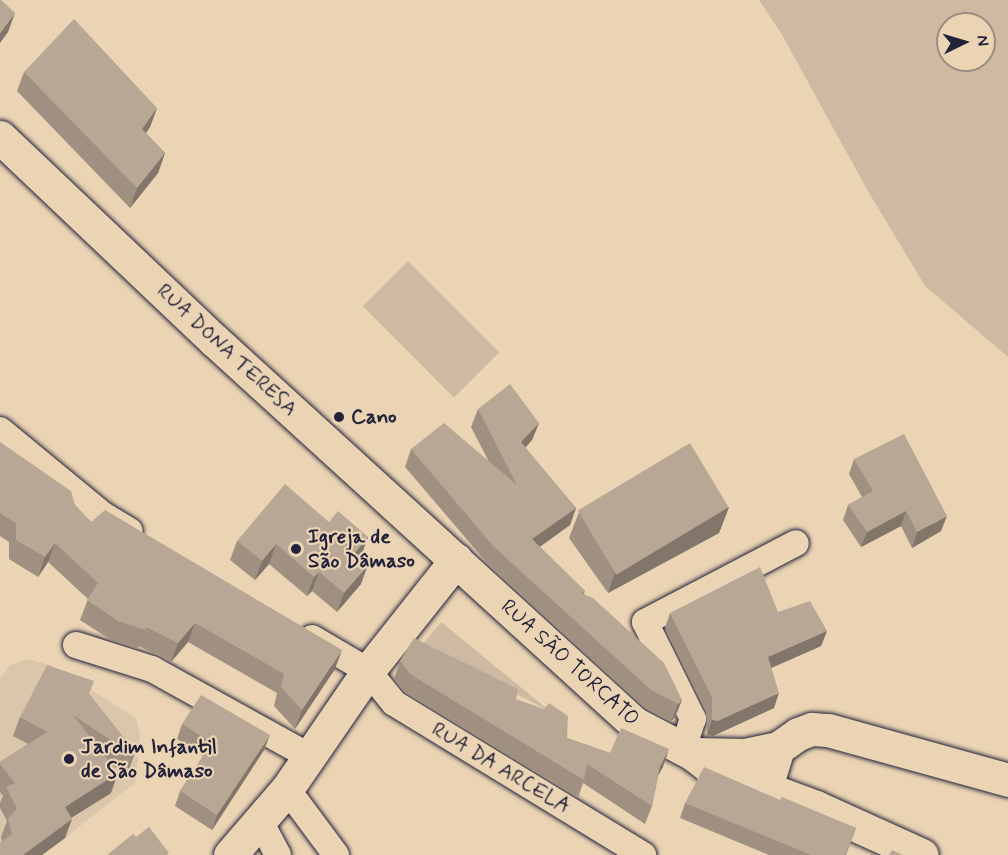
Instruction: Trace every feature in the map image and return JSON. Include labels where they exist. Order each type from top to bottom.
[{"type":"street","name":"RUA DONA TERESA","points":[[0,137],[214,340],[456,560]]},
{"type":"street","points":[[0,430],[103,515],[154,545]]},
{"type":"street","points":[[688,752],[693,719],[645,622],[796,543]]},
{"type":"street","points":[[231,855],[287,789],[368,671],[456,560]]},
{"type":"street","name":"RUA SÃO TORCATO","points":[[456,560],[634,723],[688,752],[711,768],[766,787],[922,855]]},
{"type":"street","points":[[286,623],[368,671]]},
{"type":"street","points":[[76,645],[152,669],[309,756]]},
{"type":"street","name":"RUA DA ARCELA","points":[[368,671],[394,703],[644,855]]},
{"type":"street","points":[[766,787],[778,748],[798,734],[812,729],[828,730],[1008,780]]},
{"type":"street","name":"RUA SÃO TORCATO","points":[[688,752],[745,755],[778,748]]},
{"type":"street","points":[[287,789],[336,855]]},
{"type":"street","points":[[260,821],[278,855]]},
{"type":"shaded area","points":[[759,0],[1008,0],[1008,357],[925,286],[869,193],[781,33]]},
{"type":"shaded area","points":[[408,261],[499,352],[454,397],[363,306]]},
{"type":"shaded area","points":[[441,622],[551,712],[422,645]]},
{"type":"shaded area","name":"Jardim Infantil de São Dâmaso","points":[[28,659],[52,666],[136,718],[140,735],[136,782],[65,838],[0,855],[0,678],[10,665]]},
{"type":"building","points":[[0,0],[15,13],[0,33]]},
{"type":"building","points":[[74,19],[157,108],[142,129],[165,153],[137,188],[24,72]]},
{"type":"building","points":[[510,384],[539,423],[521,442],[576,508],[532,539],[585,591],[581,593],[593,598],[664,663],[682,700],[678,704],[651,690],[493,546],[411,449],[444,423],[517,485],[478,409]]},
{"type":"building","points":[[904,434],[947,516],[917,532],[906,511],[867,532],[848,505],[873,491],[854,459]]},
{"type":"building","points":[[0,442],[71,491],[75,505],[91,522],[105,510],[342,650],[302,710],[281,687],[284,674],[195,623],[178,643],[146,627],[145,630],[118,621],[87,600],[98,583],[55,543],[45,557],[16,540],[16,523],[0,513]]},
{"type":"building","points":[[690,443],[729,507],[616,575],[578,510]]},
{"type":"building","name":"Igreja de São Dâmaso","points":[[285,484],[329,522],[338,511],[368,537],[354,554],[368,565],[344,593],[319,572],[314,577],[276,544],[262,561],[237,541]]},
{"type":"building","points":[[760,567],[778,612],[810,601],[827,631],[768,657],[779,693],[718,721],[712,720],[712,697],[670,613]]},
{"type":"building","points":[[414,638],[518,689],[516,699],[544,709],[549,703],[568,716],[567,738],[610,753],[621,728],[669,749],[660,766],[652,806],[587,764],[584,780],[410,674],[400,661]]},
{"type":"building","name":"Jardim Infantil de São Dâmaso","points":[[47,665],[94,681],[89,694],[135,752],[133,755],[73,715],[118,773],[65,807],[72,819],[23,855],[0,855],[0,843],[12,834],[8,818],[17,809],[6,787],[15,783],[0,762],[47,732],[20,717]]},
{"type":"building","points":[[201,695],[270,735],[217,815],[180,791],[212,743],[182,724]]},
{"type":"building","points":[[704,767],[780,800],[782,797],[856,828],[845,855],[811,855],[685,803]]},
{"type":"building","points":[[149,827],[169,853],[167,855],[107,855],[133,834],[136,837]]},
{"type":"building","points":[[892,850],[903,855],[889,855]]},
{"type":"place","name":"Cano","points":[[339,417]]},
{"type":"place","name":"Igreja de São Dâmaso","points":[[296,549]]},
{"type":"place","name":"Jardim Infantil de São Dâmaso","points":[[69,759]]}]
